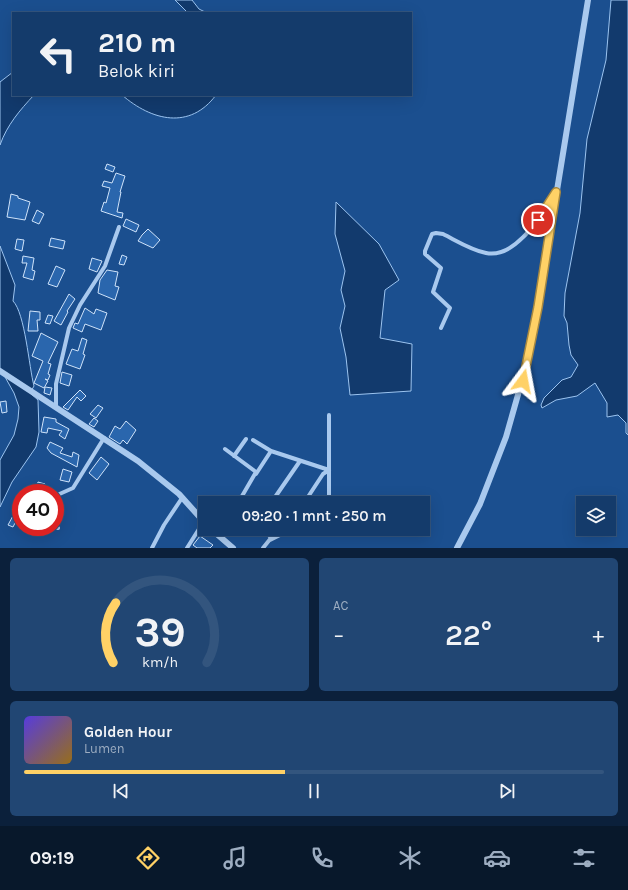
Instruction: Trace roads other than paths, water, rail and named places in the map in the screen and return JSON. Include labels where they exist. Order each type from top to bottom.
[{"type":"street","points":[[457,548],[485,492],[506,437],[520,392],[537,313],[588,0]]},
{"type":"street","points":[[441,328],[450,308],[433,292],[441,268],[425,254],[432,234],[436,232],[444,234],[485,253],[504,251],[524,236],[538,220],[556,192]]},
{"type":"street","points":[[56,407],[56,384],[69,328],[80,305],[105,266],[119,227]]},
{"type":"street","points":[[0,371],[138,461],[182,498],[198,515]]},
{"type":"street","points":[[329,415],[329,496]]},
{"type":"street","points":[[64,492],[72,488],[104,438]]},
{"type":"street","points":[[234,456],[246,439]]},
{"type":"street","points":[[253,440],[271,451],[329,470]]},
{"type":"street","points":[[225,450],[254,470],[256,474]]},
{"type":"street","points":[[242,496],[271,451]]},
{"type":"street","points":[[276,496],[300,461]]},
{"type":"street","points":[[309,496],[323,474],[329,470]]},
{"type":"street","points":[[152,548],[164,525],[182,498]]},
{"type":"street","points":[[187,548],[198,531]]},
{"type":"street","points":[[219,536],[233,548]]},
{"type":"street","points":[[263,548],[270,540],[277,536]]},
{"type":"water","points":[[175,0],[192,0],[199,9],[205,12],[187,12]]},
{"type":"water","points":[[611,0],[628,0],[628,435],[626,433],[626,423],[618,415],[607,417],[607,403],[595,383],[577,396],[556,400],[542,408],[541,405],[544,398],[562,380],[571,377],[578,365],[571,355],[569,345],[567,323],[564,316],[565,293],[580,213],[587,139],[606,60]]},
{"type":"water","points":[[12,73],[12,96],[33,96],[10,124],[0,145],[0,82]]},
{"type":"water","points":[[123,96],[215,96],[206,106],[195,113],[183,117],[170,118],[158,116],[134,104]]},
{"type":"water","points":[[336,202],[379,244],[399,280],[385,290],[380,338],[412,344],[411,391],[350,395],[346,357],[340,328],[345,306],[341,290],[345,271],[335,234]]},
{"type":"water","points":[[0,246],[15,285],[13,301],[17,307],[24,328],[34,386],[30,393],[38,400],[39,432],[36,447],[12,482],[0,507],[0,460],[14,435],[19,407],[14,393],[0,368]]}]
